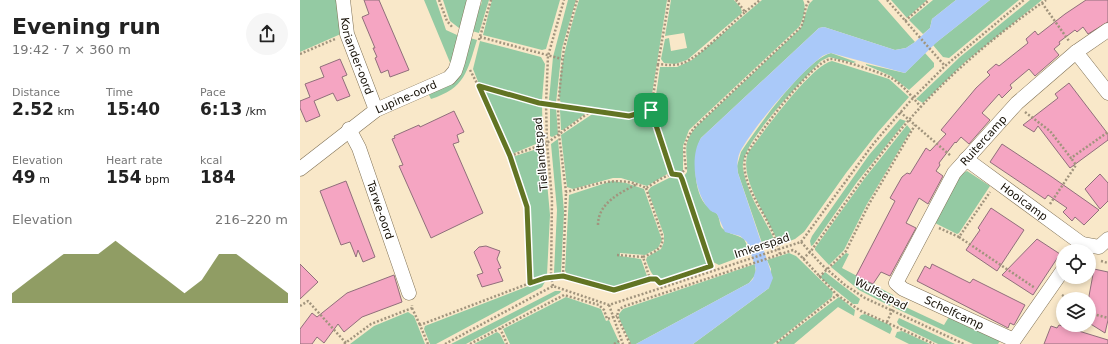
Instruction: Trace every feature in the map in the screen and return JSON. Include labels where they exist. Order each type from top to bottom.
[{"type":"street","name":"Koriander-oord","points":[[343,0],[347,34],[376,110]]},
{"type":"street","name":"Lupine-oord","points":[[300,169],[349,129],[376,110],[449,78],[455,71],[458,62],[474,0]]},
{"type":"street","name":"Ruitercamp","points":[[899,286],[928,222],[954,173],[1016,105],[1076,52],[1108,30]]},
{"type":"street","points":[[1076,52],[1108,93]]},
{"type":"street","name":"Tarwe-oord","points":[[349,129],[359,148],[409,293]]},
{"type":"street","name":"Hooicamp","points":[[963,162],[997,182],[1043,215],[1076,244]]},
{"type":"street","points":[[1096,248],[1099,248],[1108,239]]},
{"type":"street","points":[[1046,296],[1056,281]]},
{"type":"street","name":"Schelfcamp","points":[[899,286],[1014,340],[1046,296]]},
{"type":"path","points":[[490,0],[480,37],[562,59]]},
{"type":"path","name":"Tiellandtspad","points":[[553,286],[551,277],[552,199],[547,143],[546,104],[548,56],[564,0]]},
{"type":"path","points":[[563,276],[566,192],[559,135],[558,106],[562,59],[577,0]]},
{"type":"path","points":[[669,0],[651,110],[672,174]]},
{"type":"path","points":[[736,0],[745,12]]},
{"type":"path","points":[[658,64],[676,65],[685,62],[760,0]]},
{"type":"path","points":[[646,188],[672,174],[680,175],[684,172],[686,168],[684,148],[687,137],[706,116],[800,28],[803,23],[806,1],[810,0]]},
{"type":"path","points":[[887,0],[945,66]]},
{"type":"path","points":[[905,21],[929,0]]},
{"type":"path","name":"Imkerspad","points":[[608,306],[801,242],[874,143],[900,112],[945,66],[1024,0]]},
{"type":"path","points":[[802,259],[811,251],[880,155],[921,107],[953,75],[1004,31],[1046,0]]},
{"type":"path","points":[[1042,3],[1076,52]]},
{"type":"path","points":[[300,54],[347,34]]},
{"type":"path","points":[[780,254],[769,223],[755,202],[744,166],[749,150],[782,106],[814,71],[824,61],[831,59],[893,78],[921,107]]},
{"type":"path","points":[[470,70],[479,86],[510,156],[527,207],[530,283]]},
{"type":"path","points":[[479,86],[546,104],[592,111],[629,116],[651,110]]},
{"type":"path","points":[[1016,105],[1050,131],[1076,165],[1043,215]]},
{"type":"path","points":[[510,156],[547,143],[592,111]]},
{"type":"path","points":[[900,112],[963,162]]},
{"type":"path","points":[[819,277],[846,251],[869,204],[915,125]]},
{"type":"path","points":[[1071,158],[1108,132]]},
{"type":"path","points":[[420,325],[530,283],[551,277],[563,276],[614,290],[650,279],[656,279],[660,283],[711,266],[680,175]]},
{"type":"path","points":[[566,192],[614,180],[637,184],[646,188],[663,242],[658,249],[643,257],[617,255]]},
{"type":"path","points":[[959,237],[997,182]]},
{"type":"path","points":[[598,225],[600,212],[606,204],[637,184]]},
{"type":"path","points":[[928,222],[959,237],[1046,296]]},
{"type":"path","name":"Wulfsepad","points":[[801,242],[845,285],[865,298],[964,344]]},
{"type":"path","points":[[630,344],[617,316],[619,309],[793,250],[837,295],[861,311],[934,344]]},
{"type":"path","points":[[643,257],[650,279]]},
{"type":"path","points":[[445,344],[553,286],[608,306],[623,344]]},
{"type":"path","points":[[887,322],[899,286]]},
{"type":"path","points":[[409,293],[412,308],[428,344]]},
{"type":"path","points":[[470,344],[564,295],[599,306],[604,310],[607,319],[617,316]]},
{"type":"path","points":[[775,344],[837,295]]},
{"type":"path","points":[[300,306],[308,300],[345,343],[371,324],[412,308]]},
{"type":"path","points":[[1096,315],[1108,318]]},
{"type":"path","points":[[500,328],[507,344]]},
{"type":"path","points":[[614,344],[621,340]]},
{"type":"green space","points":[[300,0],[339,0],[343,33],[300,52]]},
{"type":"green space","points":[[424,0],[436,0],[446,30],[457,35],[459,39],[451,65]]},
{"type":"green space","points":[[443,0],[470,0],[462,27],[459,28],[450,21]]},
{"type":"green space","points":[[482,0],[489,0],[479,33],[472,31],[478,7],[481,5]]},
{"type":"green space","points":[[492,0],[560,0],[546,49],[542,50],[483,35]]},
{"type":"green space","points":[[568,0],[576,0],[562,48],[556,103],[549,100],[553,57]]},
{"type":"green space","points":[[579,0],[667,0],[650,107],[645,111],[625,114],[561,103],[559,95],[562,68]]},
{"type":"green space","points":[[671,0],[734,0],[741,8],[742,13],[687,60],[675,64],[664,63],[661,59],[665,39],[669,38],[671,51],[687,48],[684,33],[665,36]]},
{"type":"green space","points":[[762,0],[803,0],[805,10],[799,27],[689,130],[683,146],[683,170],[682,172],[675,172],[654,109],[660,67],[677,67],[692,60]]},
{"type":"green space","points":[[813,0],[878,0],[915,42],[906,48],[895,50],[824,27],[819,28],[701,138],[697,153],[696,181],[701,198],[705,204],[717,214],[722,228],[727,232],[744,239],[751,253],[719,265],[713,262],[684,176],[687,172],[686,149],[688,139],[696,127],[801,28],[809,4]]},
{"type":"green space","points":[[891,0],[927,0],[907,18]]},
{"type":"green space","points":[[933,0],[956,0],[932,19],[930,28],[923,34],[909,20]]},
{"type":"green space","points":[[990,0],[1019,0],[949,58],[943,57],[933,45]]},
{"type":"green space","points":[[1030,0],[1042,0],[964,63],[923,103],[916,99],[960,57]]},
{"type":"green space","points":[[470,38],[477,40],[467,70],[463,77],[451,90],[431,99],[428,93],[449,85]]},
{"type":"green space","points":[[480,41],[541,57],[545,64],[542,100],[479,84],[473,69]]},
{"type":"green space","points":[[831,53],[856,62],[853,63],[829,57],[821,61],[788,96],[761,128],[745,157],[743,168],[748,187],[756,206],[775,241],[774,246],[764,249],[738,173],[737,166],[741,152],[758,127],[795,81],[820,58]]},
{"type":"green space","points":[[925,53],[934,63],[934,67],[909,90],[891,76],[866,65],[905,73]]},
{"type":"green space","points":[[832,61],[889,79],[909,97],[878,132],[846,173],[804,232],[795,239],[779,245],[751,187],[747,175],[746,163],[748,153],[787,101],[812,74],[823,65]]},
{"type":"green space","points":[[484,89],[542,106],[543,141],[512,154],[483,91]]},
{"type":"green space","points":[[556,107],[558,134],[552,137],[550,136],[550,108]]},
{"type":"green space","points":[[562,108],[583,111],[585,114],[561,130],[560,110]]},
{"type":"green space","points":[[594,113],[625,118],[646,114],[650,115],[652,117],[669,173],[647,186],[621,178],[613,178],[573,189],[567,187],[561,135]]},
{"type":"green space","points":[[900,119],[906,121],[857,182],[811,246],[810,241],[812,236],[869,155]]},
{"type":"green space","points":[[907,125],[911,130],[867,204],[844,250],[829,265],[815,250],[815,248],[865,178]]},
{"type":"green space","points":[[558,139],[564,212],[561,273],[554,273],[557,210],[551,144]]},
{"type":"green space","points":[[540,148],[544,149],[550,215],[547,275],[531,281],[529,205],[512,157]]},
{"type":"green space","points":[[967,171],[990,186],[957,234],[933,222],[960,175]]},
{"type":"green space","points":[[671,177],[676,177],[681,181],[708,264],[704,267],[664,280],[654,276],[646,260],[647,257],[661,249],[664,242],[664,235],[648,191],[651,187]]},
{"type":"green space","points":[[612,181],[626,183],[644,189],[662,240],[658,248],[645,255],[620,253],[620,256],[641,259],[647,276],[644,280],[615,288],[568,275],[565,271],[569,195]]},
{"type":"green space","points":[[789,253],[796,256],[833,292],[832,297],[773,344],[693,344],[769,288],[771,269],[767,260]]},
{"type":"green space","points":[[846,253],[849,254],[842,268],[893,295],[894,297],[890,306],[859,290],[831,267]]},
{"type":"green space","points":[[755,264],[756,274],[749,283],[636,344],[631,344],[619,318],[619,314],[623,309]]},
{"type":"green space","points":[[825,272],[860,299],[858,304],[853,304],[822,279],[821,276]]},
{"type":"green space","points":[[546,280],[542,287],[436,344],[430,344],[424,329],[425,326]]},
{"type":"green space","points":[[555,291],[561,291],[560,293],[466,344],[451,344]]},
{"type":"green space","points":[[566,297],[601,309],[606,321],[609,320],[620,344],[510,344],[503,329]]},
{"type":"green space","points":[[839,297],[855,310],[854,316],[838,307],[794,344],[776,344]]},
{"type":"green space","points":[[897,303],[944,325],[950,315],[1001,339],[998,344],[973,344],[895,308]]},
{"type":"green space","points":[[408,312],[414,316],[425,344],[350,344],[374,326]]},
{"type":"green space","points":[[865,314],[890,325],[892,329],[890,334],[859,318],[861,315]]},
{"type":"green space","points":[[899,318],[955,344],[938,344],[899,325],[897,322]]},
{"type":"green space","points":[[902,331],[930,344],[909,344],[895,337],[897,332]]},
{"type":"green space","points":[[497,332],[500,334],[505,344],[474,344]]},
{"type":"water","points":[[956,0],[990,0],[937,42],[905,73],[831,53],[821,57],[788,89],[755,129],[738,157],[738,173],[773,278],[769,288],[693,344],[636,344],[749,283],[753,279],[756,269],[747,242],[740,236],[725,232],[717,214],[710,210],[700,194],[695,175],[695,155],[701,138],[819,28],[824,27],[895,50],[906,48],[930,28],[932,19]]},
{"type":"building","points":[[364,0],[379,0],[409,70],[390,77],[388,70],[381,73],[375,58],[377,57],[373,48],[375,48],[362,17],[369,14]]},
{"type":"building","points":[[1086,0],[1108,0],[1108,22],[1088,34],[1083,27],[1077,32],[1075,30],[1059,42],[1060,44],[1054,49],[1059,55],[1035,76],[1029,69],[1010,85],[1012,88],[1002,98],[999,94],[982,113],[990,120],[969,144],[961,137],[956,143],[955,142],[939,163],[940,165],[936,171],[943,176],[928,204],[919,198],[906,223],[916,228],[890,276],[881,272],[873,284],[856,276],[895,201],[890,198],[902,177],[907,173],[910,174],[926,148],[930,151],[946,134],[941,130],[976,88],[990,75],[987,72],[996,64],[999,66],[1028,43],[1026,39],[1035,31],[1038,35]]},
{"type":"building","points":[[340,59],[347,75],[342,77],[350,96],[337,101],[333,93],[314,101],[320,116],[306,122],[300,108],[300,101],[310,97],[305,84],[324,77],[320,67]]},
{"type":"building","points":[[1069,83],[1108,134],[1108,140],[1070,168],[1038,126],[1034,132],[1023,125],[1058,98],[1055,94]]},
{"type":"building","points":[[454,111],[464,132],[457,135],[459,142],[453,144],[483,213],[431,238],[399,166],[403,165],[392,139],[395,138],[394,136],[419,125],[420,127]]},
{"type":"building","points":[[1002,144],[1099,210],[1084,225],[1075,217],[1072,221],[1063,212],[1067,208],[1048,195],[1045,199],[990,162]]},
{"type":"building","points":[[1100,174],[1108,183],[1108,201],[1100,209],[1085,189]]},
{"type":"building","points":[[346,181],[375,257],[363,262],[358,250],[356,257],[350,242],[341,245],[320,191]]},
{"type":"building","points":[[991,208],[1024,230],[997,271],[966,250],[980,230],[978,228]]},
{"type":"building","points":[[1037,239],[1056,251],[1056,260],[1033,295],[1002,275]]},
{"type":"building","points":[[486,246],[500,251],[497,259],[501,268],[498,269],[503,281],[482,287],[477,275],[483,273],[474,252],[479,247]]},
{"type":"building","points":[[300,264],[318,282],[300,299]]},
{"type":"building","points":[[932,264],[970,283],[973,279],[1025,305],[1014,325],[1010,323],[1008,328],[917,281],[925,266],[930,269]]},
{"type":"building","points":[[1096,269],[1108,272],[1108,320],[1105,333],[1096,327],[1096,292],[1090,292],[1091,284],[1096,284]]},
{"type":"building","points":[[394,275],[402,302],[362,317],[344,332],[338,324],[324,343],[317,337],[312,344],[300,344],[300,329],[312,313],[317,317],[347,293]]},
{"type":"building","points":[[1051,326],[1056,328],[1056,332],[1082,332],[1108,340],[1108,344],[1044,344]]},
{"type":"route","points":[[479,86],[539,103],[592,111],[629,116],[651,110],[672,174],[680,175],[682,179],[711,266],[660,283],[656,279],[650,279],[614,290],[563,276],[545,278],[530,283],[528,217],[525,198],[510,156],[479,86]]}]
